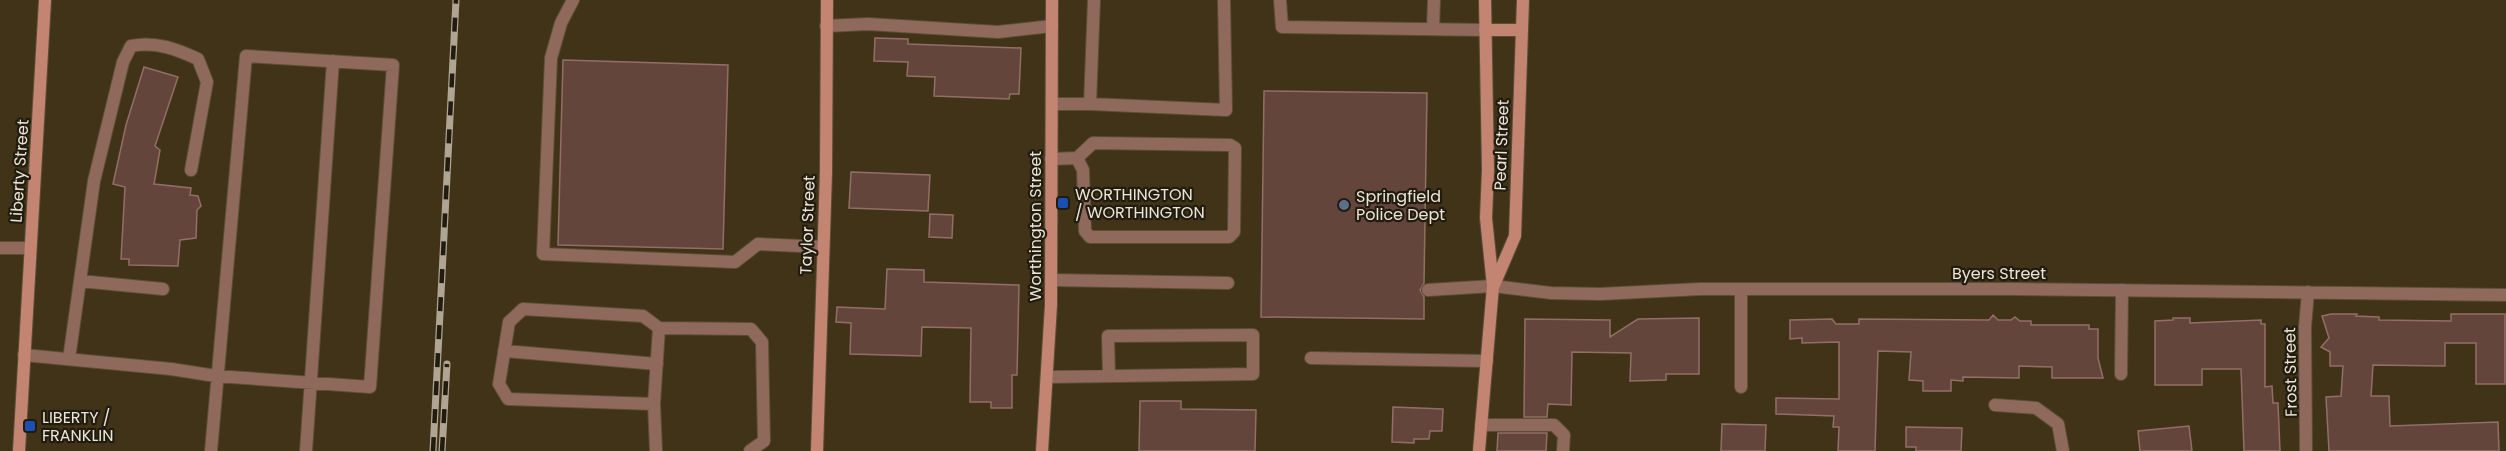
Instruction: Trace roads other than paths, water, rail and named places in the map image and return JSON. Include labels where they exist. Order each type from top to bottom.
[{"type":"street","name":"Liberty Street","points":[[19,451],[45,0]]},
{"type":"street","points":[[573,0],[561,24],[551,58],[543,254],[735,262],[758,244],[823,247]]},
{"type":"street","name":"Taylor Street","points":[[817,451],[827,0]]},
{"type":"street","name":"Worthington Street","points":[[1042,451],[1052,280],[1052,0]]},
{"type":"street","points":[[1090,104],[1094,0]]},
{"type":"street","points":[[1052,104],[1226,110],[1224,0]]},
{"type":"street","points":[[1280,0],[1282,27],[1522,30]]},
{"type":"street","points":[[1433,29],[1434,0]]},
{"type":"street","name":"Pearl Street","points":[[1479,451],[1493,286],[1486,218],[1488,170],[1485,0]]},
{"type":"street","name":"Pearl Street","points":[[1493,286],[1515,236],[1523,0]]},
{"type":"street","points":[[826,26],[868,24],[998,32],[1052,26]]},
{"type":"street","points":[[69,359],[94,181],[123,62],[131,46],[148,43],[176,49],[198,60],[207,82],[191,170]]},
{"type":"street","points":[[24,355],[216,376],[370,387],[393,65],[246,56],[216,376],[211,451]]},
{"type":"street","points":[[306,451],[333,61]]},
{"type":"street","points":[[1051,159],[1077,159],[1093,143],[1230,145],[1235,148],[1234,232],[1229,237],[1089,237],[1085,231],[1083,170],[1077,159]]},
{"type":"street","points":[[0,248],[30,248]]},
{"type":"street","points":[[1052,280],[1228,283]]},
{"type":"street","points":[[80,281],[163,289]]},
{"type":"street","name":"Byers Street","points":[[1428,290],[1493,286],[1551,293],[1591,294],[1741,289],[2122,290],[2506,295]]},
{"type":"street","points":[[1741,289],[1741,387]]},
{"type":"street","points":[[2121,375],[2122,290]]},
{"type":"street","name":"Frost Street","points":[[2306,451],[2304,339],[2308,292]]},
{"type":"street","points":[[654,404],[508,399],[499,384],[509,321],[523,309],[643,316],[659,328],[751,329],[762,342],[764,441],[750,451]]},
{"type":"street","points":[[656,451],[654,404],[659,328]]},
{"type":"street","points":[[1047,377],[1253,374],[1253,335],[1108,336],[1109,376]]},
{"type":"street","points":[[504,351],[657,364]]},
{"type":"street","points":[[1311,358],[1486,361]]},
{"type":"street","points":[[1995,405],[2036,408],[2058,424],[2063,451]]},
{"type":"street","points":[[1481,425],[1554,425],[1564,435],[1563,451]]},
{"type":"railway","points":[[433,451],[456,0]]},
{"type":"railway","points":[[442,451],[447,364]]},
{"type":"place","name":"WORTHINGTON / WORTHINGTON","points":[[1063,203]]},
{"type":"place","name":"Springfield Police Dept","points":[[1344,205]]},
{"type":"place","name":"LIBERTY / FRANKLIN","points":[[30,426]]}]
